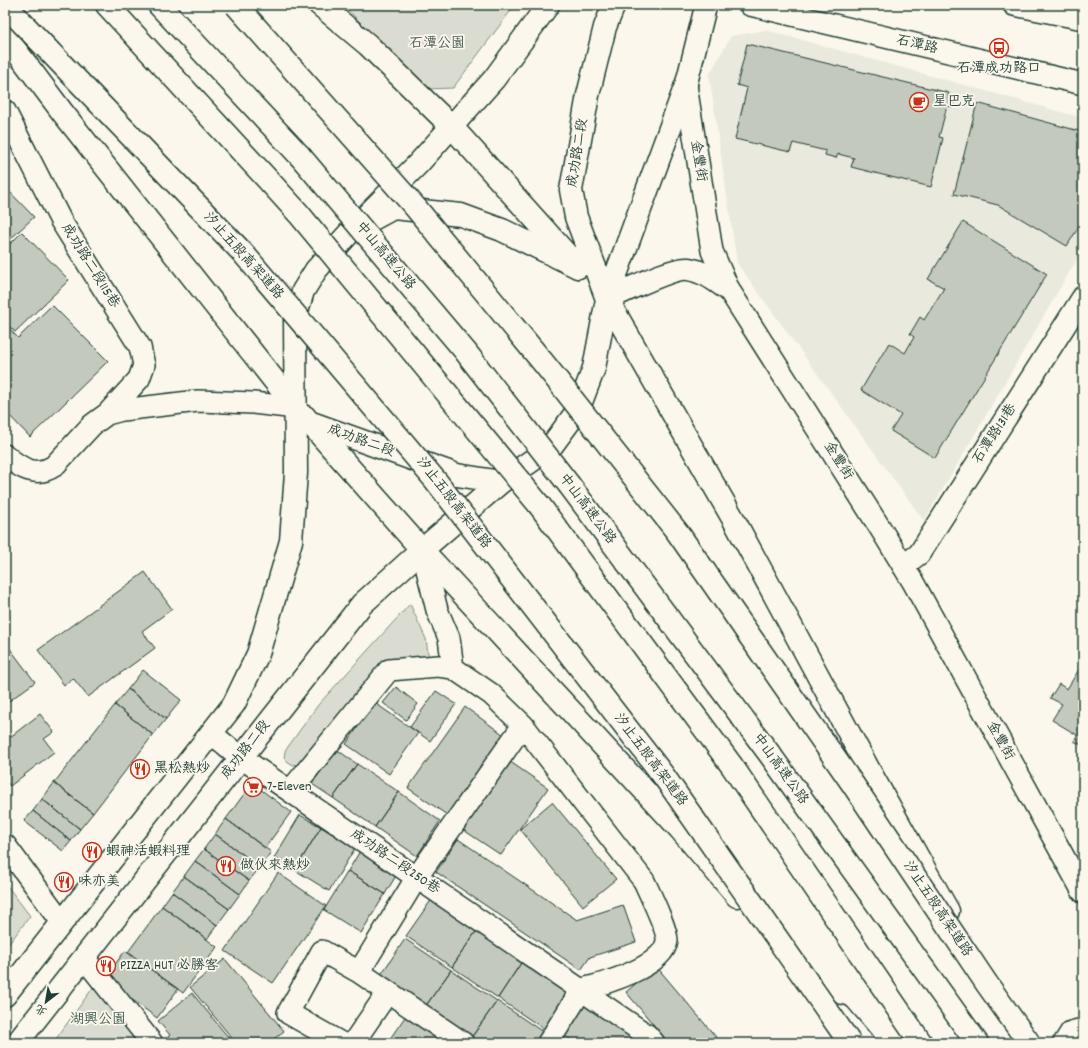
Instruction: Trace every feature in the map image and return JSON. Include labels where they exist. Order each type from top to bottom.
[{"type":"main road","name":"汐止五股高架道路","points":[[5,5],[243,253],[436,481],[663,775],[850,1043]]},
{"type":"main road","points":[[107,5],[304,220],[540,506],[732,766],[921,1043]]},
{"type":"main road","name":"中山高速公路","points":[[159,5],[300,156],[465,351],[570,486],[771,756],[977,1043]]},
{"type":"main road","name":"汐止五股高架道路","points":[[236,5],[416,208],[546,366],[678,533],[852,783],[987,984],[1029,1043]]},
{"type":"main road","points":[[320,5],[368,45],[452,127],[607,299],[735,522],[870,772],[1024,1043]]},
{"type":"main road","points":[[5,995],[234,704],[258,654],[291,541],[302,415],[295,318],[303,291],[316,270],[351,231],[418,164],[494,79],[548,5]]},
{"type":"main road","name":"成功路二段","points":[[23,1040],[84,958],[240,757],[362,604],[422,550],[502,482],[550,448],[578,410],[594,368],[607,299],[576,217],[571,190],[588,95],[605,27],[614,5]]},
{"type":"main road","points":[[5,36],[68,120],[302,415],[422,550],[680,829],[863,1043]]},
{"type":"main road","points":[[607,299],[686,85]]},
{"type":"main road","points":[[351,231],[393,208],[461,214],[502,230],[578,267]]},
{"type":"main road","points":[[607,299],[671,272],[688,269],[705,274],[729,290]]},
{"type":"main road","name":"成功路二段","points":[[302,415],[456,475],[502,482]]},
{"type":"street","name":"金豐街","points":[[706,5],[686,85],[712,251],[729,290],[882,531],[1083,892]]},
{"type":"street","name":"石潭路","points":[[750,5],[1083,84]]},
{"type":"street","points":[[1014,5],[1083,19]]},
{"type":"street","name":"成功路二段115巷","points":[[5,111],[61,221],[140,347],[144,365],[139,379],[107,414],[92,425],[54,466],[48,470],[30,471],[16,465],[5,455]]},
{"type":"street","name":"石潭路131巷","points":[[902,566],[918,554],[1083,297]]},
{"type":"street","name":"成功路二段115巷","points":[[107,414],[122,410],[198,401],[253,403],[302,415]]},
{"type":"street","points":[[422,550],[437,610],[449,638],[453,668]]},
{"type":"street","points":[[291,790],[389,670],[438,666],[453,668],[491,694],[523,725],[644,881],[656,907],[667,940],[664,952],[654,961],[608,983],[582,989],[548,1043]]},
{"type":"street","points":[[359,972],[417,877],[523,725]]},
{"type":"street","name":"成功路二段250巷","points":[[211,733],[240,757],[291,790],[582,989],[647,1035],[654,1043]]},
{"type":"street","points":[[5,845],[62,922]]},
{"type":"street","points":[[341,1043],[288,1013],[322,951],[359,972],[463,1043]]},
{"type":"street","points":[[84,958],[152,1043]]},
{"type":"street","points":[[353,1043],[388,992]]},
{"type":"street","points":[[1064,1043],[1071,1032],[1083,1029]]},
{"type":"shaded area","points":[[766,30],[1083,118],[1083,249],[924,521],[737,263],[709,75],[731,36]]},
{"type":"green space","name":"石潭公園","points":[[343,5],[515,5],[453,88],[427,89]]},
{"type":"green space","points":[[410,604],[426,639],[429,660],[379,672],[298,764],[293,765],[284,759],[285,751],[318,705]]},
{"type":"green space","points":[[5,883],[30,916],[5,949]]},
{"type":"green space","name":"湖興公園","points":[[97,982],[144,1043],[53,1043]]},
{"type":"building","points":[[747,44],[949,93],[948,96],[955,97],[953,107],[947,106],[939,137],[943,138],[931,187],[851,167],[854,158],[838,154],[836,158],[825,155],[826,151],[793,143],[790,152],[735,139],[747,88],[737,85]]},
{"type":"building","points":[[977,103],[1079,131],[1083,128],[1083,220],[1067,246],[998,205],[954,194]]},
{"type":"building","points":[[5,187],[34,217],[5,244]]},
{"type":"building","points":[[963,222],[1047,274],[935,458],[891,431],[901,415],[861,390],[889,343],[905,353],[914,337],[910,334],[920,317],[924,320],[944,288],[928,279]]},
{"type":"building","points":[[22,232],[69,280],[15,332],[5,322],[5,249]]},
{"type":"building","points":[[52,305],[108,361],[30,437],[5,411],[5,324],[18,338]]},
{"type":"building","points":[[145,572],[172,609],[142,631],[155,648],[88,697],[73,678],[64,685],[38,650]]},
{"type":"building","points":[[5,642],[35,682],[5,704]]},
{"type":"building","points":[[1083,663],[1083,746],[1074,741],[1077,735],[1052,720],[1062,704],[1050,698],[1059,684],[1067,689]]},
{"type":"building","points":[[143,670],[181,700],[166,719],[128,689]]},
{"type":"building","points":[[396,687],[418,704],[406,720],[383,703]]},
{"type":"building","points":[[128,689],[166,719],[153,735],[115,705]]},
{"type":"building","points":[[436,691],[456,704],[430,741],[410,727]]},
{"type":"building","points":[[375,703],[418,733],[389,774],[346,744]]},
{"type":"building","points":[[115,705],[153,735],[93,813],[54,783]]},
{"type":"building","points":[[465,707],[504,735],[447,815],[408,788]]},
{"type":"building","points":[[40,714],[54,732],[44,739],[54,752],[10,786],[5,780],[5,741]]},
{"type":"building","points":[[336,749],[357,764],[333,798],[312,784]]},
{"type":"building","points":[[509,761],[548,788],[501,855],[462,829]]},
{"type":"building","points":[[357,764],[399,792],[375,827],[333,798]]},
{"type":"building","points":[[54,783],[93,813],[80,829],[42,799]]},
{"type":"building","points":[[252,783],[291,812],[265,848],[226,819]]},
{"type":"building","points":[[399,792],[440,821],[417,856],[375,827]]},
{"type":"building","points":[[42,799],[80,829],[71,841],[33,811]]},
{"type":"building","points":[[552,802],[616,879],[583,906],[520,829]]},
{"type":"building","points":[[33,811],[71,841],[63,851],[24,821]]},
{"type":"building","points":[[300,815],[321,827],[295,870],[274,858]]},
{"type":"building","points":[[226,819],[271,852],[260,867],[215,834]]},
{"type":"building","points":[[321,827],[355,848],[329,891],[295,870]]},
{"type":"building","points":[[215,834],[260,867],[249,881],[204,849]]},
{"type":"building","points":[[458,839],[577,920],[623,905],[636,942],[590,957],[581,970],[436,872]]},
{"type":"building","points":[[204,849],[249,881],[240,894],[195,861]]},
{"type":"building","points":[[360,851],[397,874],[385,894],[348,871]]},
{"type":"building","points":[[195,861],[240,894],[229,909],[184,876]]},
{"type":"building","points":[[348,871],[385,894],[361,933],[324,910]]},
{"type":"building","points":[[278,873],[326,906],[273,983],[225,951]]},
{"type":"building","points":[[184,876],[229,909],[217,925],[172,892]]},
{"type":"building","points":[[172,892],[217,925],[207,939],[162,906]]},
{"type":"building","points":[[432,899],[477,930],[452,967],[406,936]]},
{"type":"building","points":[[162,906],[217,947],[183,993],[128,952]]},
{"type":"building","points":[[477,930],[523,960],[498,998],[452,967]]},
{"type":"building","points":[[405,939],[451,970],[425,1007],[380,976]]},
{"type":"building","points":[[125,951],[178,989],[157,1018],[104,979]]},
{"type":"building","points":[[225,959],[284,1031],[269,1043],[236,1043],[190,987]]},
{"type":"building","points":[[523,960],[569,991],[544,1029],[498,998]]},
{"type":"building","points":[[656,966],[721,1043],[669,1043],[626,992]]},
{"type":"building","points":[[451,970],[497,1001],[471,1038],[425,1007]]},
{"type":"building","points":[[192,993],[233,1043],[161,1043],[170,1035],[158,1021]]},
{"type":"building","points":[[497,1001],[543,1032],[535,1043],[479,1043],[471,1038]]},
{"type":"building","points":[[582,1002],[627,1031],[636,1043],[576,1043],[562,1034]]},
{"type":"building","points":[[407,1014],[450,1043],[387,1043]]},
{"type":"place","name":"石潭成功路口","points":[[999,48]]},
{"type":"place","name":"星巴克","points":[[919,102]]},
{"type":"place","name":"黑松熱炒","points":[[140,769]]},
{"type":"place","name":"7-Eleven","points":[[253,787]]},
{"type":"place","name":"蝦神活蝦料理","points":[[92,852]]},
{"type":"place","name":"做伙來熱炒","points":[[226,866]]},
{"type":"place","name":"味亦美","points":[[64,882]]},
{"type":"place","name":"PIZZA HUT 必勝客","points":[[106,966]]}]
